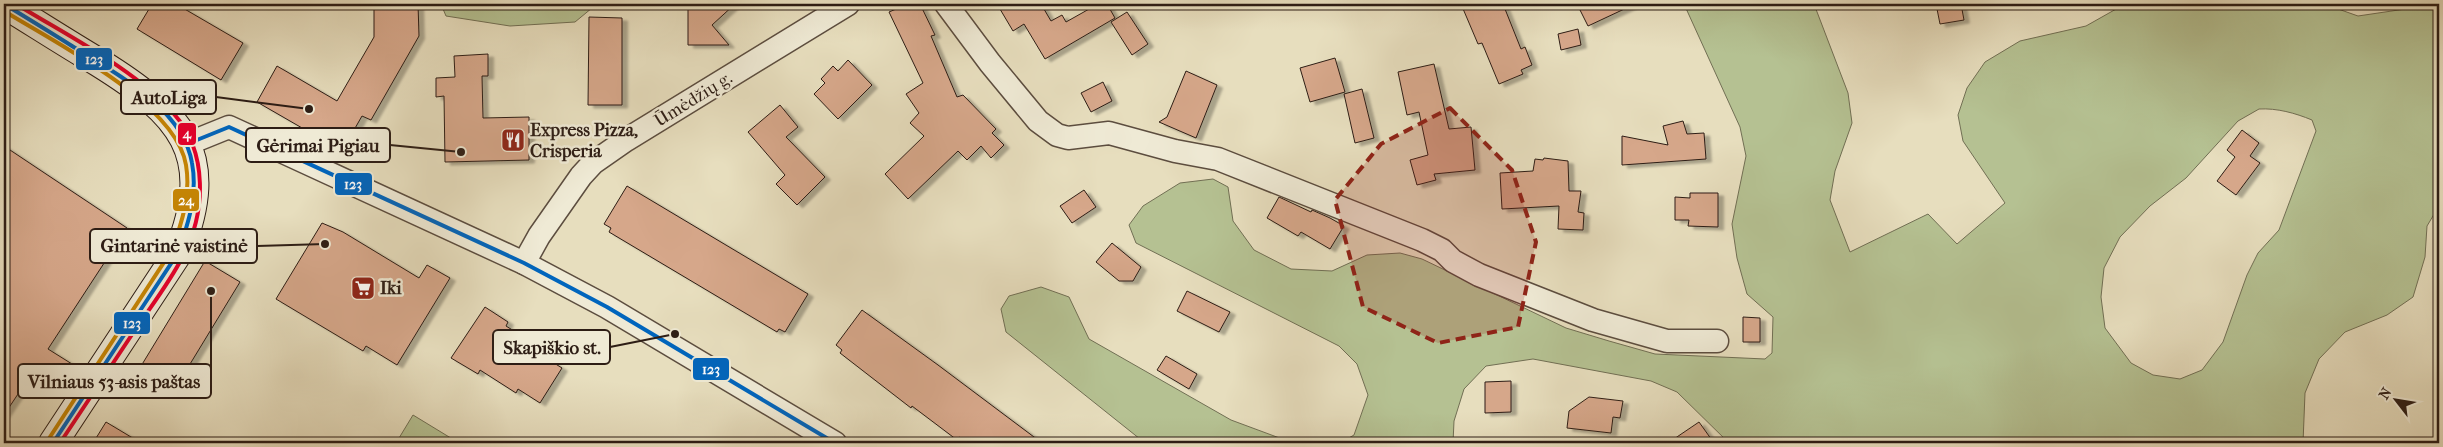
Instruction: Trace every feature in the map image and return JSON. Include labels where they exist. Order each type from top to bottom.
[{"type":"street","points":[[4,4],[137,87],[169,115],[187,144],[195,197],[190,220],[178,253],[53,443]]},
{"type":"street","name":"Ūmėdžių g.","points":[[524,263],[564,198],[593,163],[626,140],[848,4]]},
{"type":"street","points":[[946,4],[990,63],[1038,121],[1057,135],[1068,138],[1110,133],[1175,151],[1218,159],[1422,240],[1442,250],[1453,261],[1479,275],[1593,320],[1667,341],[1717,341]]},
{"type":"street","points":[[187,144],[229,127],[524,263],[615,312],[835,443]]},
{"type":"highlighted area","points":[[1450,108],[1512,170],[1536,242],[1518,327],[1438,343],[1363,307],[1335,200],[1381,144]]},
{"type":"green space","points":[[441,4],[615,4],[592,8],[575,22],[510,26],[446,16]]},
{"type":"green space","points":[[1684,4],[1814,4],[1848,93],[1852,123],[1835,171],[1830,200],[1850,252],[1928,214],[1957,244],[2005,203],[1963,141],[1958,115],[1967,88],[1985,62],[2020,41],[2086,26],[2125,4],[2324,4],[2358,16],[2439,4],[2439,206],[2427,226],[2425,257],[2413,297],[2387,315],[2345,332],[2319,359],[2305,393],[2303,443],[1729,443],[1677,392],[1651,381],[1533,359],[1486,366],[1464,389],[1454,421],[1453,443],[1340,443],[1354,435],[1368,395],[1357,364],[1339,346],[1136,243],[1129,225],[1143,206],[1180,183],[1213,179],[1228,187],[1233,221],[1254,250],[1291,269],[1332,271],[1367,255],[1400,253],[1422,259],[1566,328],[1609,341],[1655,354],[1765,359],[1772,353],[1773,317],[1747,294],[1737,258],[1732,224],[1746,156],[1740,127]],"holes":[[[2259,109],[2272,109],[2312,120],[2316,131],[2279,230],[2258,253],[2247,275],[2223,342],[2202,370],[2180,379],[2153,375],[2131,363],[2105,328],[2101,297],[2104,268],[2120,237],[2150,206],[2186,178],[2238,121]]]},
{"type":"green space","points":[[1041,287],[1069,297],[1089,339],[1231,420],[1293,443],[1145,443],[1006,332],[1001,309],[1009,296]]},
{"type":"green space","points":[[413,415],[459,443],[396,443]]},
{"type":"building","points":[[152,4],[176,4],[243,43],[221,80],[137,29]]},
{"type":"building","points":[[374,4],[418,4],[419,36],[371,120],[362,116],[342,151],[257,102],[277,66],[337,101],[374,37]]},
{"type":"building","points":[[688,4],[735,4],[712,25],[729,45],[688,45]]},
{"type":"building","points":[[908,4],[920,4],[935,35],[931,36],[957,97],[963,95],[996,129],[992,133],[1004,145],[991,158],[981,146],[967,160],[958,151],[908,199],[885,174],[924,136],[910,123],[919,113],[906,94],[923,83],[889,12]]},
{"type":"building","points":[[997,4],[1041,4],[1051,21],[1062,15],[1066,22],[1098,4],[1107,4],[1115,18],[1045,59],[1024,24],[1013,31]]},
{"type":"building","points":[[1461,4],[1503,4],[1521,49],[1525,47],[1532,65],[1521,70],[1523,74],[1499,84],[1482,43],[1478,44]]},
{"type":"building","points":[[1577,4],[1635,4],[1588,26]]},
{"type":"building","points":[[1936,4],[1961,4],[1964,20],[1940,24]]},
{"type":"building","points":[[1127,12],[1148,44],[1132,55],[1111,22]]},
{"type":"building","points":[[589,17],[622,18],[622,105],[588,105]]},
{"type":"building","points":[[1578,29],[1581,45],[1561,50],[1558,34]]},
{"type":"building","points":[[488,54],[488,76],[482,76],[483,118],[529,117],[529,160],[445,162],[444,96],[436,97],[436,78],[455,77],[454,56]]},
{"type":"building","points":[[1335,58],[1345,92],[1310,102],[1300,68]]},
{"type":"building","points":[[848,60],[872,85],[838,119],[814,94],[825,83],[821,79],[833,66],[838,71]]},
{"type":"building","points":[[1434,64],[1449,129],[1471,127],[1475,170],[1434,174],[1436,180],[1417,185],[1410,160],[1428,155],[1419,112],[1407,115],[1398,72]]},
{"type":"building","points":[[1186,71],[1217,85],[1196,138],[1159,122],[1167,117]]},
{"type":"building","points":[[1103,82],[1112,101],[1091,112],[1081,93]]},
{"type":"building","points":[[1362,89],[1374,138],[1355,143],[1344,94]]},
{"type":"building","points":[[780,105],[798,127],[786,137],[825,177],[797,205],[776,184],[785,175],[748,132]]},
{"type":"building","points":[[1683,121],[1687,134],[1704,133],[1706,159],[1622,165],[1622,136],[1668,145],[1663,126]]},
{"type":"building","points":[[2242,130],[2259,143],[2250,156],[2260,163],[2236,195],[2217,181],[2235,157],[2227,150]]},
{"type":"building","points":[[4,146],[127,228],[48,349],[80,369],[68,387],[36,367],[4,415]]},
{"type":"building","points":[[1544,158],[1568,161],[1569,191],[1581,191],[1578,212],[1584,213],[1583,230],[1558,229],[1559,206],[1502,209],[1500,173],[1533,171],[1535,159],[1543,160]]},
{"type":"building","points":[[627,186],[808,294],[785,332],[779,329],[777,332],[609,232],[611,228],[604,224]]},
{"type":"building","points":[[1084,190],[1096,207],[1072,223],[1060,206]]},
{"type":"building","points":[[1690,193],[1718,193],[1718,227],[1688,226],[1689,220],[1675,220],[1675,197],[1690,198]]},
{"type":"building","points":[[1279,197],[1311,212],[1312,210],[1330,218],[1344,226],[1330,249],[1301,232],[1298,236],[1267,218]]},
{"type":"building","name":"Iki","points":[[322,223],[343,232],[419,278],[427,265],[450,278],[397,365],[366,346],[363,351],[276,299]]},
{"type":"building","points":[[1112,243],[1141,267],[1133,281],[1119,281],[1096,262]]},
{"type":"building","points":[[205,261],[240,282],[173,392],[138,371]]},
{"type":"building","points":[[1187,291],[1230,312],[1219,332],[1177,311]]},
{"type":"building","points":[[485,307],[508,322],[506,326],[541,348],[538,353],[562,368],[540,403],[518,389],[516,393],[480,370],[478,374],[451,358]]},
{"type":"building","points":[[862,310],[1042,443],[968,443],[959,437],[957,440],[912,406],[911,408],[840,353],[842,350],[836,345]]},
{"type":"building","points":[[1743,317],[1760,318],[1760,342],[1743,342]]},
{"type":"building","points":[[1166,356],[1197,374],[1189,389],[1157,370]]},
{"type":"building","points":[[1511,381],[1511,412],[1485,413],[1485,382]]},
{"type":"building","points":[[1589,397],[1623,401],[1620,418],[1613,417],[1611,433],[1567,428],[1569,411]]},
{"type":"building","points":[[106,422],[141,443],[93,443]]},
{"type":"building","points":[[1699,422],[1714,443],[1668,443]]},
{"type":"transit line","name":"123","points":[[4,4],[108,68],[145,94],[176,125],[186,143],[194,175],[191,209],[178,253],[53,443]]},
{"type":"transit line","name":"4","points":[[16,4],[99,54],[140,82],[158,98],[174,114],[185,129],[193,146],[198,164],[200,183],[196,221],[191,239],[183,256],[165,287],[60,443]]},
{"type":"transit line","name":"24","points":[[4,11],[81,57],[137,97],[160,119],[177,142],[186,165],[187,187],[185,208],[172,250],[48,440]]},
{"type":"transit line","name":"123","points":[[187,144],[229,127],[524,263],[607,307],[835,443]]},
{"type":"place","name":"AutoLiga","points":[[309,109]]},
{"type":"place","name":"Express Pizza, Crisperia","points":[[513,140]]},
{"type":"place","name":"Gėrimai Pigiau","points":[[461,152]]},
{"type":"place","name":"Gintarinė vaistinė","points":[[325,244]]},
{"type":"place","name":"Iki","points":[[363,288]]},
{"type":"place","name":"Vilniaus 53-asis paštas","points":[[211,291]]},
{"type":"place","name":"Skapiškio st.","points":[[675,334]]}]
